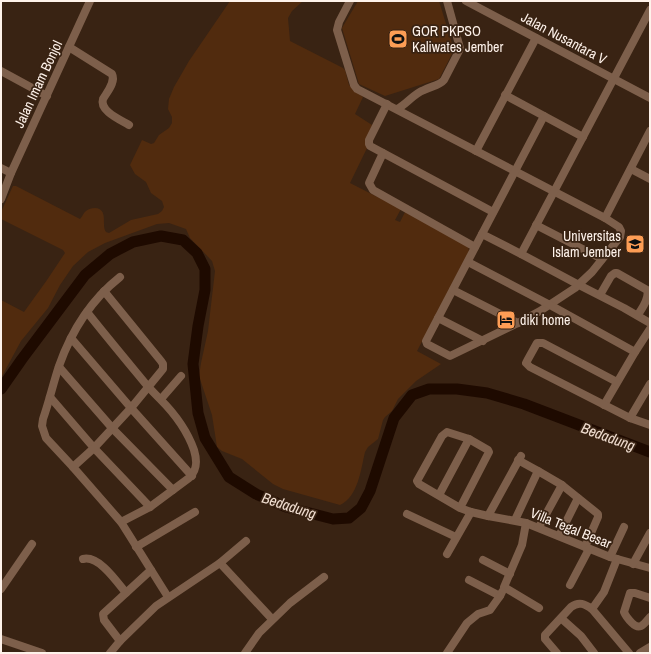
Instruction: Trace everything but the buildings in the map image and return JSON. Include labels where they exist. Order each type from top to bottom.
[{"type":"street","name":"Jalan Imam Bonjol","points":[[1,199],[11,173],[90,1]]},
{"type":"street","points":[[350,1],[339,22],[337,30],[354,85],[357,89],[514,172],[605,218],[619,227],[621,231],[620,237],[592,272],[579,285],[550,305],[518,323],[453,355],[447,355],[426,342],[426,339],[468,262],[493,212],[514,172],[544,116]]},
{"type":"street","points":[[397,109],[404,106],[419,92],[441,83],[459,51],[460,48],[447,1]]},
{"type":"street","name":"Jalan Nusantara V","points":[[466,1],[650,98]]},
{"type":"street","points":[[521,254],[650,10]]},
{"type":"street","points":[[476,151],[536,38]]},
{"type":"street","points":[[69,47],[112,74],[114,77],[113,81],[103,99],[103,106],[108,112],[130,125]]},
{"type":"street","points":[[1,71],[47,96]]},
{"type":"street","points":[[505,96],[583,137]]},
{"type":"street","points":[[387,104],[368,142],[370,146],[493,212]]},
{"type":"street","points":[[605,218],[650,131]]},
{"type":"street","points":[[383,154],[369,183],[373,190],[475,247]]},
{"type":"street","points":[[1,168],[11,173]]},
{"type":"street","points":[[630,169],[650,179]]},
{"type":"street","points":[[536,225],[602,259]]},
{"type":"street","points":[[482,234],[579,285],[600,294],[650,323]]},
{"type":"street","points":[[468,262],[635,352]]},
{"type":"street","points":[[600,294],[613,275],[617,273],[647,290],[648,297],[638,315]]},
{"type":"street","points":[[120,277],[104,291],[87,312],[71,338],[59,366],[43,419],[43,432],[46,438],[121,522],[168,597]]},
{"type":"street","points":[[452,290],[518,323]]},
{"type":"street","points":[[73,467],[113,429],[163,369],[163,364],[104,291]]},
{"type":"street","points":[[87,312],[148,387],[161,399],[183,425],[191,441],[197,462],[192,476],[150,507],[121,522]]},
{"type":"street","points":[[438,318],[483,340]]},
{"type":"street","points":[[604,405],[650,329]]},
{"type":"street","points":[[71,338],[192,476]]},
{"type":"street","points":[[617,382],[543,343],[537,343],[526,363],[530,367],[604,405],[630,418],[650,425]]},
{"type":"street","points":[[59,366],[113,429],[173,490]]},
{"type":"street","points":[[161,399],[181,376]]},
{"type":"street","points":[[630,418],[650,384]]},
{"type":"street","points":[[50,397],[94,448],[150,507]]},
{"type":"street","name":"Villa Tegal Besar","points":[[468,439],[450,432],[444,434],[417,481],[419,484],[460,508],[471,512],[515,520],[539,527],[614,558],[650,568]]},
{"type":"street","points":[[439,495],[468,439],[488,450],[489,454],[460,508]]},
{"type":"street","points":[[488,516],[520,458],[538,471],[562,485],[598,514],[587,548],[570,585]]},
{"type":"street","points":[[515,520],[538,471]]},
{"type":"street","points":[[539,527],[562,485]]},
{"type":"street","points":[[559,536],[578,498]]},
{"type":"street","points":[[136,547],[195,512]]},
{"type":"street","points":[[447,554],[471,512]]},
{"type":"street","points":[[407,514],[456,537]]},
{"type":"street","points":[[447,653],[467,623],[478,614],[490,610],[500,596],[522,545],[526,523]]},
{"type":"street","points":[[592,609],[604,592],[624,527]]},
{"type":"street","points":[[633,564],[650,533]]},
{"type":"street","points":[[110,653],[141,619],[168,597],[220,563],[246,541]]},
{"type":"street","points":[[1,589],[32,544]]},
{"type":"street","points":[[83,559],[88,558],[98,562],[107,570],[126,593]]},
{"type":"street","points":[[482,560],[510,574]]},
{"type":"street","points":[[220,563],[272,619]]},
{"type":"street","points":[[120,641],[104,620],[103,616],[106,611],[150,570]]},
{"type":"street","points":[[245,653],[255,637],[272,619],[324,577]]},
{"type":"street","points":[[469,580],[500,596]]},
{"type":"street","points":[[504,587],[539,608]]},
{"type":"street","points":[[650,598],[635,593],[630,593],[624,612],[635,626],[639,627],[642,626],[650,617]]},
{"type":"street","points":[[557,653],[545,637],[562,619],[568,610],[575,604],[580,603],[585,604],[592,609],[629,653]]},
{"type":"street","points":[[562,619],[581,636],[594,653]]},
{"type":"street","points":[[1,639],[42,653]]},
{"type":"street","points":[[640,653],[650,647]]},
{"type":"shaded area","points":[[230,1],[303,1],[292,11],[288,18],[290,41],[345,70],[349,85],[363,97],[355,114],[372,125],[368,146],[350,183],[401,209],[395,220],[400,222],[405,212],[468,246],[469,251],[417,351],[441,364],[416,381],[398,399],[392,411],[385,417],[378,439],[368,447],[365,452],[355,489],[351,496],[340,505],[283,489],[273,484],[242,459],[222,451],[217,447],[212,415],[199,376],[208,331],[215,271],[212,261],[190,238],[186,229],[169,223],[157,224],[105,243],[88,252],[73,266],[60,285],[48,308],[21,341],[1,378],[1,300],[24,312],[65,253],[63,250],[1,219],[1,212],[13,186],[16,186],[80,219],[88,210],[94,208],[99,209],[103,214],[106,232],[109,233],[131,220],[158,214],[162,211],[164,207],[162,201],[151,193],[146,182],[135,174],[130,165],[142,140],[151,144],[154,143],[159,135],[169,128],[172,123],[172,117],[168,109],[169,99],[174,87],[189,61]]},
{"type":"shaded area","name":"GOR PKPSO Kaliwates Jember","points":[[358,1],[439,1],[454,50],[439,79],[385,96],[359,84],[342,28]]},
{"type":"waterway","name":"Bedadung","points":[[1,389],[85,275],[110,254],[133,242],[161,236],[183,240],[197,253],[205,269],[205,290],[193,364],[198,413],[205,438],[229,477],[256,494],[286,507],[333,519],[349,518],[361,508],[370,491],[394,418],[412,395],[429,389],[457,389],[487,393],[524,404],[650,452]]},
{"type":"place","name":"GOR PKPSO Kaliwates Jember","points":[[398,39]]},
{"type":"place","name":"Universitas Islam Jember","points":[[635,244]]},
{"type":"place","name":"diki home","points":[[506,320]]}]
